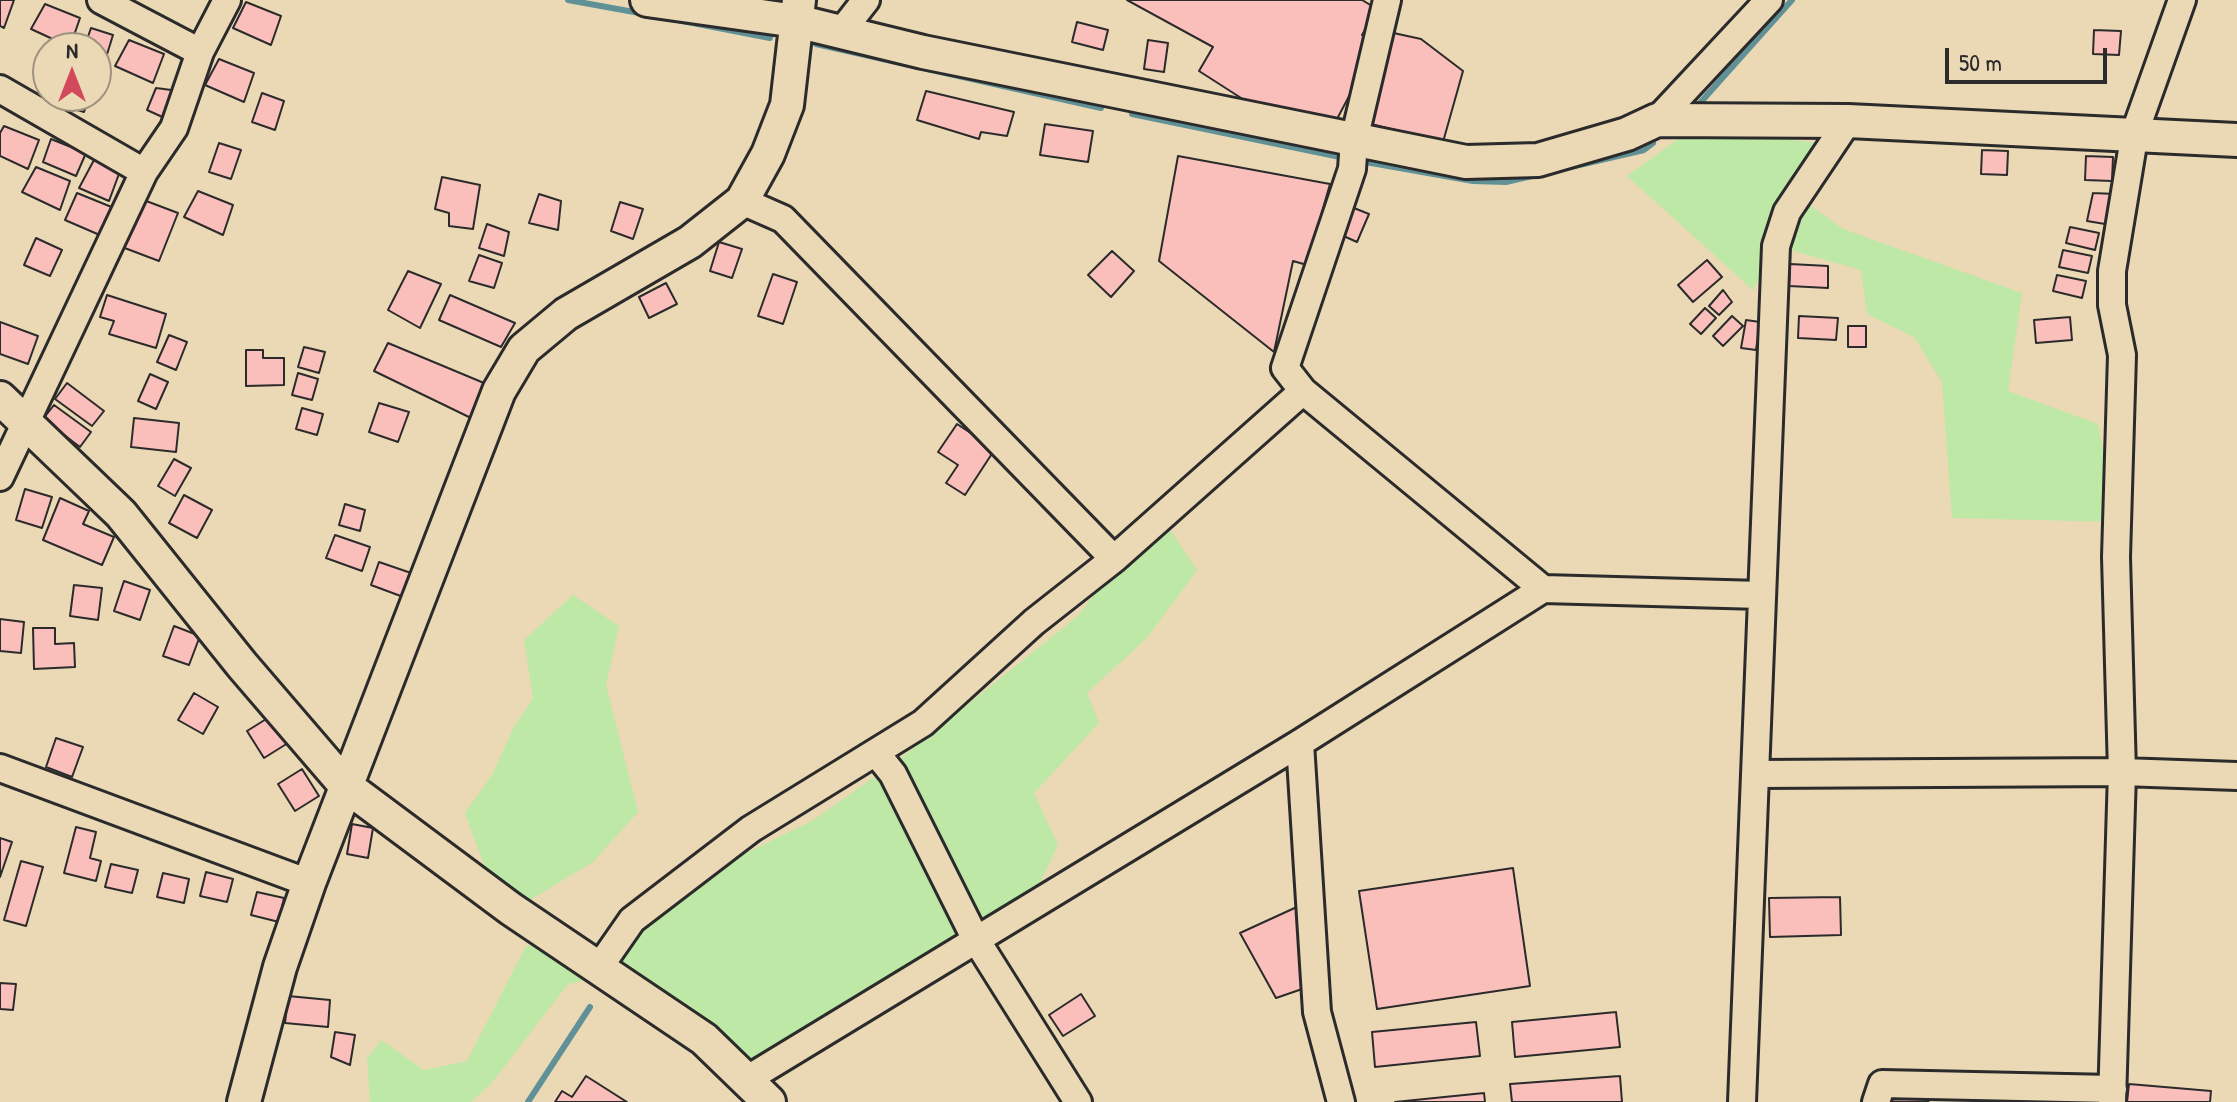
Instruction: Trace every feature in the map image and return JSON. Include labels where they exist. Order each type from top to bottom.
[{"type":"street","points":[[101,0],[200,52]]},
{"type":"street","points":[[0,477],[144,172],[174,128],[200,52],[227,0]]},
{"type":"street","points":[[647,0],[798,11],[841,32],[1354,153],[1466,162],[1538,160],[1627,134],[1657,120],[1769,0]]},
{"type":"street","points":[[841,32],[866,0]]},
{"type":"street","points":[[1387,0],[1354,153],[1285,368],[1303,391],[1543,589]]},
{"type":"street","points":[[1876,1102],[1882,1084],[2112,1096],[2122,772],[2116,557],[2122,355],[2112,305],[2112,271],[2135,132],[2182,0]]},
{"type":"street","points":[[244,1102],[280,967],[309,883],[499,391],[524,349],[566,314],[690,242],[742,201],[768,154],[787,105],[798,11]]},
{"type":"street","points":[[0,89],[144,172]]},
{"type":"street","points":[[1657,120],[1848,121],[2135,132],[2237,140]]},
{"type":"street","points":[[1742,1102],[1776,246],[1787,212],[1848,121]]},
{"type":"street","points":[[742,201],[783,219],[1114,559]]},
{"type":"street","points":[[600,966],[632,920],[751,829],[923,723],[1034,622],[1114,559],[1303,391]]},
{"type":"street","points":[[0,398],[28,421],[121,514],[242,665],[346,786],[511,909],[600,966],[704,1039],[769,1102]]},
{"type":"street","points":[[746,1080],[1300,743],[1543,589],[1761,595]]},
{"type":"street","points":[[1300,743],[1317,1012],[1341,1102]]},
{"type":"street","points":[[877,754],[893,774],[975,938],[1078,1102]]},
{"type":"street","points":[[0,768],[309,883]]},
{"type":"street","points":[[1757,774],[2122,772],[2237,776]]},
{"type":"green space","points":[[1691,130],[1820,143],[1784,186],[1843,229],[2022,293],[2008,391],[2098,424],[2117,522],[1952,518],[1942,382],[1914,337],[1867,314],[1861,270],[1776,246],[1753,290],[1627,176]]},
{"type":"green space","points":[[1167,525],[1197,570],[1147,638],[1087,693],[1099,723],[1034,793],[1058,845],[1029,906],[758,1072],[627,971],[568,984],[491,1084],[471,1102],[370,1102],[367,1059],[381,1040],[424,1070],[467,1061],[526,946],[599,941],[676,887],[812,821],[901,758],[1078,616],[1133,542]]},
{"type":"green space","points":[[573,595],[619,626],[606,685],[638,812],[593,862],[530,900],[495,896],[465,813],[492,775],[514,727],[533,698],[524,640]]},
{"type":"building","points":[[0,0],[14,0],[4,28],[0,26]]},
{"type":"building","points":[[1127,0],[1362,0],[1377,9],[1362,35],[1367,39],[1356,83],[1337,119],[1252,105],[1199,71],[1213,47]]},
{"type":"building","points":[[246,2],[281,16],[271,45],[233,28]]},
{"type":"building","points":[[45,4],[80,18],[75,32],[38,32],[31,29]]},
{"type":"building","points":[[1077,22],[1108,30],[1103,50],[1072,42]]},
{"type":"building","points":[[2094,30],[2121,31],[2119,55],[2093,54]]},
{"type":"building","points":[[1389,32],[1421,39],[1463,71],[1443,142],[1371,124]]},
{"type":"building","points":[[129,40],[164,54],[153,83],[115,66]]},
{"type":"building","points":[[1148,40],[1168,43],[1164,72],[1144,69]]},
{"type":"building","points":[[219,59],[254,73],[244,102],[205,85]]},
{"type":"building","points":[[156,88],[179,91],[169,120],[147,110]]},
{"type":"building","points":[[926,91],[1014,112],[1007,136],[981,132],[979,139],[917,120]]},
{"type":"building","points":[[262,93],[284,101],[275,130],[252,122]]},
{"type":"building","points":[[1045,124],[1093,131],[1088,162],[1040,155]]},
{"type":"building","points":[[4,126],[39,140],[28,169],[0,156],[0,133]]},
{"type":"building","points":[[51,139],[86,153],[76,176],[43,162]]},
{"type":"building","points":[[219,143],[241,150],[231,179],[209,172]]},
{"type":"building","points":[[1982,150],[2008,151],[2007,175],[1981,174]]},
{"type":"building","points":[[1178,156],[1330,184],[1307,265],[1293,261],[1274,352],[1159,261]]},
{"type":"building","points":[[2086,156],[2113,157],[2112,181],[2085,180]]},
{"type":"building","points":[[94,160],[120,171],[109,201],[79,188]]},
{"type":"building","points":[[36,167],[70,181],[60,210],[22,192]]},
{"type":"building","points":[[442,177],[480,185],[473,229],[449,226],[449,213],[435,209]]},
{"type":"building","points":[[198,191],[233,205],[223,235],[184,217]]},
{"type":"building","points":[[77,193],[114,208],[102,236],[65,220]]},
{"type":"building","points":[[2093,193],[2115,194],[2111,225],[2087,221]]},
{"type":"building","points":[[539,194],[561,201],[558,230],[529,223]]},
{"type":"building","points":[[141,199],[178,213],[159,261],[122,247]]},
{"type":"building","points":[[620,202],[643,209],[633,239],[611,231]]},
{"type":"building","points":[[1349,206],[1369,214],[1357,242],[1339,234]]},
{"type":"building","points":[[487,224],[509,232],[504,256],[479,248]]},
{"type":"building","points":[[2070,227],[2099,233],[2095,250],[2066,243]]},
{"type":"building","points":[[36,238],[62,250],[50,276],[24,265]]},
{"type":"building","points":[[719,242],[742,249],[732,278],[710,271]]},
{"type":"building","points":[[2063,250],[2092,256],[2088,273],[2059,267]]},
{"type":"building","points":[[1112,251],[1134,271],[1111,297],[1088,275]]},
{"type":"building","points":[[479,255],[502,263],[494,288],[469,281]]},
{"type":"building","points":[[1707,260],[1722,277],[1693,302],[1678,285]]},
{"type":"building","points":[[1790,264],[1828,266],[1828,288],[1789,286]]},
{"type":"building","points":[[408,271],[441,284],[420,328],[388,310]]},
{"type":"building","points":[[773,274],[797,282],[783,324],[758,316]]},
{"type":"building","points":[[2057,275],[2086,281],[2082,298],[2053,291]]},
{"type":"building","points":[[666,283],[677,304],[649,318],[639,297]]},
{"type":"building","points":[[1723,290],[1732,302],[1719,315],[1709,306]]},
{"type":"building","points":[[107,295],[166,314],[156,348],[109,334],[114,321],[100,317]]},
{"type":"building","points":[[450,295],[515,323],[501,347],[439,320]]},
{"type":"building","points":[[1705,308],[1716,318],[1701,334],[1690,324]]},
{"type":"building","points":[[1732,316],[1743,326],[1723,346],[1713,336]]},
{"type":"building","points":[[1799,316],[1838,318],[1836,340],[1798,338]]},
{"type":"building","points":[[2070,317],[2072,340],[2036,343],[2034,320]]},
{"type":"building","points":[[1746,320],[1760,322],[1756,350],[1741,348]]},
{"type":"building","points":[[0,322],[38,336],[28,364],[0,354]]},
{"type":"building","points":[[1848,326],[1866,326],[1866,347],[1848,347]]},
{"type":"building","points":[[169,335],[187,342],[176,370],[157,362]]},
{"type":"building","points":[[388,343],[484,383],[471,418],[374,371]]},
{"type":"building","points":[[304,347],[325,352],[319,373],[298,367]]},
{"type":"building","points":[[246,350],[263,350],[263,358],[284,358],[284,385],[246,386]]},
{"type":"building","points":[[298,373],[318,379],[312,400],[292,395]]},
{"type":"building","points":[[150,374],[168,382],[156,409],[138,401]]},
{"type":"building","points":[[67,383],[104,411],[92,426],[55,399]]},
{"type":"building","points":[[379,403],[409,412],[398,442],[369,432]]},
{"type":"building","points":[[54,405],[91,432],[80,447],[43,419]]},
{"type":"building","points":[[302,408],[323,414],[317,435],[296,429]]},
{"type":"building","points":[[134,418],[179,423],[176,452],[131,447]]},
{"type":"building","points":[[957,424],[995,449],[965,495],[946,483],[958,465],[938,452]]},
{"type":"building","points":[[174,459],[191,468],[175,496],[158,486]]},
{"type":"building","points":[[25,489],[52,497],[42,528],[16,520]]},
{"type":"building","points":[[184,495],[212,510],[197,538],[169,523]]},
{"type":"building","points":[[60,498],[89,511],[83,524],[114,537],[102,565],[43,540]]},
{"type":"building","points":[[345,504],[365,510],[360,531],[339,525]]},
{"type":"building","points":[[335,535],[370,547],[362,571],[326,558]]},
{"type":"building","points":[[379,562],[414,574],[406,598],[371,585]]},
{"type":"building","points":[[124,581],[150,590],[140,620],[114,611]]},
{"type":"building","points":[[74,585],[102,588],[98,620],[70,616]]},
{"type":"building","points":[[0,619],[24,622],[21,653],[0,651]]},
{"type":"building","points":[[174,626],[200,636],[189,665],[163,656]]},
{"type":"building","points":[[33,628],[55,628],[55,644],[74,643],[75,667],[34,669]]},
{"type":"building","points":[[194,693],[218,707],[203,734],[178,720]]},
{"type":"building","points":[[271,716],[288,743],[264,758],[247,731]]},
{"type":"building","points":[[56,738],[83,747],[72,777],[46,767]]},
{"type":"building","points":[[302,769],[319,796],[295,811],[278,784]]},
{"type":"building","points":[[352,824],[373,828],[368,858],[347,854]]},
{"type":"building","points":[[76,827],[96,832],[90,858],[101,861],[96,881],[64,873]]},
{"type":"building","points":[[0,838],[12,842],[0,877]]},
{"type":"building","points":[[21,861],[43,867],[26,926],[4,920]]},
{"type":"building","points":[[111,864],[138,870],[132,893],[105,887]]},
{"type":"building","points":[[1513,868],[1530,986],[1377,1009],[1359,891]]},
{"type":"building","points":[[206,872],[233,879],[227,902],[200,896]]},
{"type":"building","points":[[163,873],[189,879],[184,903],[157,897]]},
{"type":"building","points":[[257,892],[284,898],[279,922],[251,915]]},
{"type":"building","points":[[1840,897],[1841,935],[1770,937],[1769,898]]},
{"type":"building","points":[[1299,906],[1305,988],[1276,998],[1240,933]]},
{"type":"building","points":[[0,983],[16,984],[13,1010],[0,1009]]},
{"type":"building","points":[[1081,994],[1095,1016],[1063,1036],[1049,1015]]},
{"type":"building","points":[[288,996],[330,1000],[328,1027],[285,1023]]},
{"type":"building","points":[[1616,1012],[1620,1047],[1515,1057],[1512,1022]]},
{"type":"building","points":[[1476,1022],[1480,1056],[1375,1067],[1372,1032]]},
{"type":"building","points":[[335,1032],[355,1035],[350,1065],[331,1057]]},
{"type":"building","points":[[586,1076],[627,1102],[555,1102],[562,1091],[572,1097]]},
{"type":"building","points":[[1620,1076],[1622,1102],[1512,1102],[1510,1084]]},
{"type":"building","points":[[2129,1084],[2211,1091],[2210,1102],[2127,1102]]},
{"type":"building","points":[[1484,1093],[1485,1102],[1395,1102]]},
{"type":"building","points":[[1890,1095],[1929,1100],[1889,1102]]},
{"type":"waterway","points":[[568,0],[645,14]]},
{"type":"waterway","points":[[1700,103],[1792,0]]},
{"type":"waterway","points":[[672,19],[770,38]]},
{"type":"waterway","points":[[816,44],[1101,108]]},
{"type":"waterway","points":[[1132,114],[1345,158]]},
{"type":"waterway","points":[[1360,161],[1473,181],[1506,182],[1644,150],[1653,143]]},
{"type":"waterway","points":[[528,1102],[590,1007]]}]
